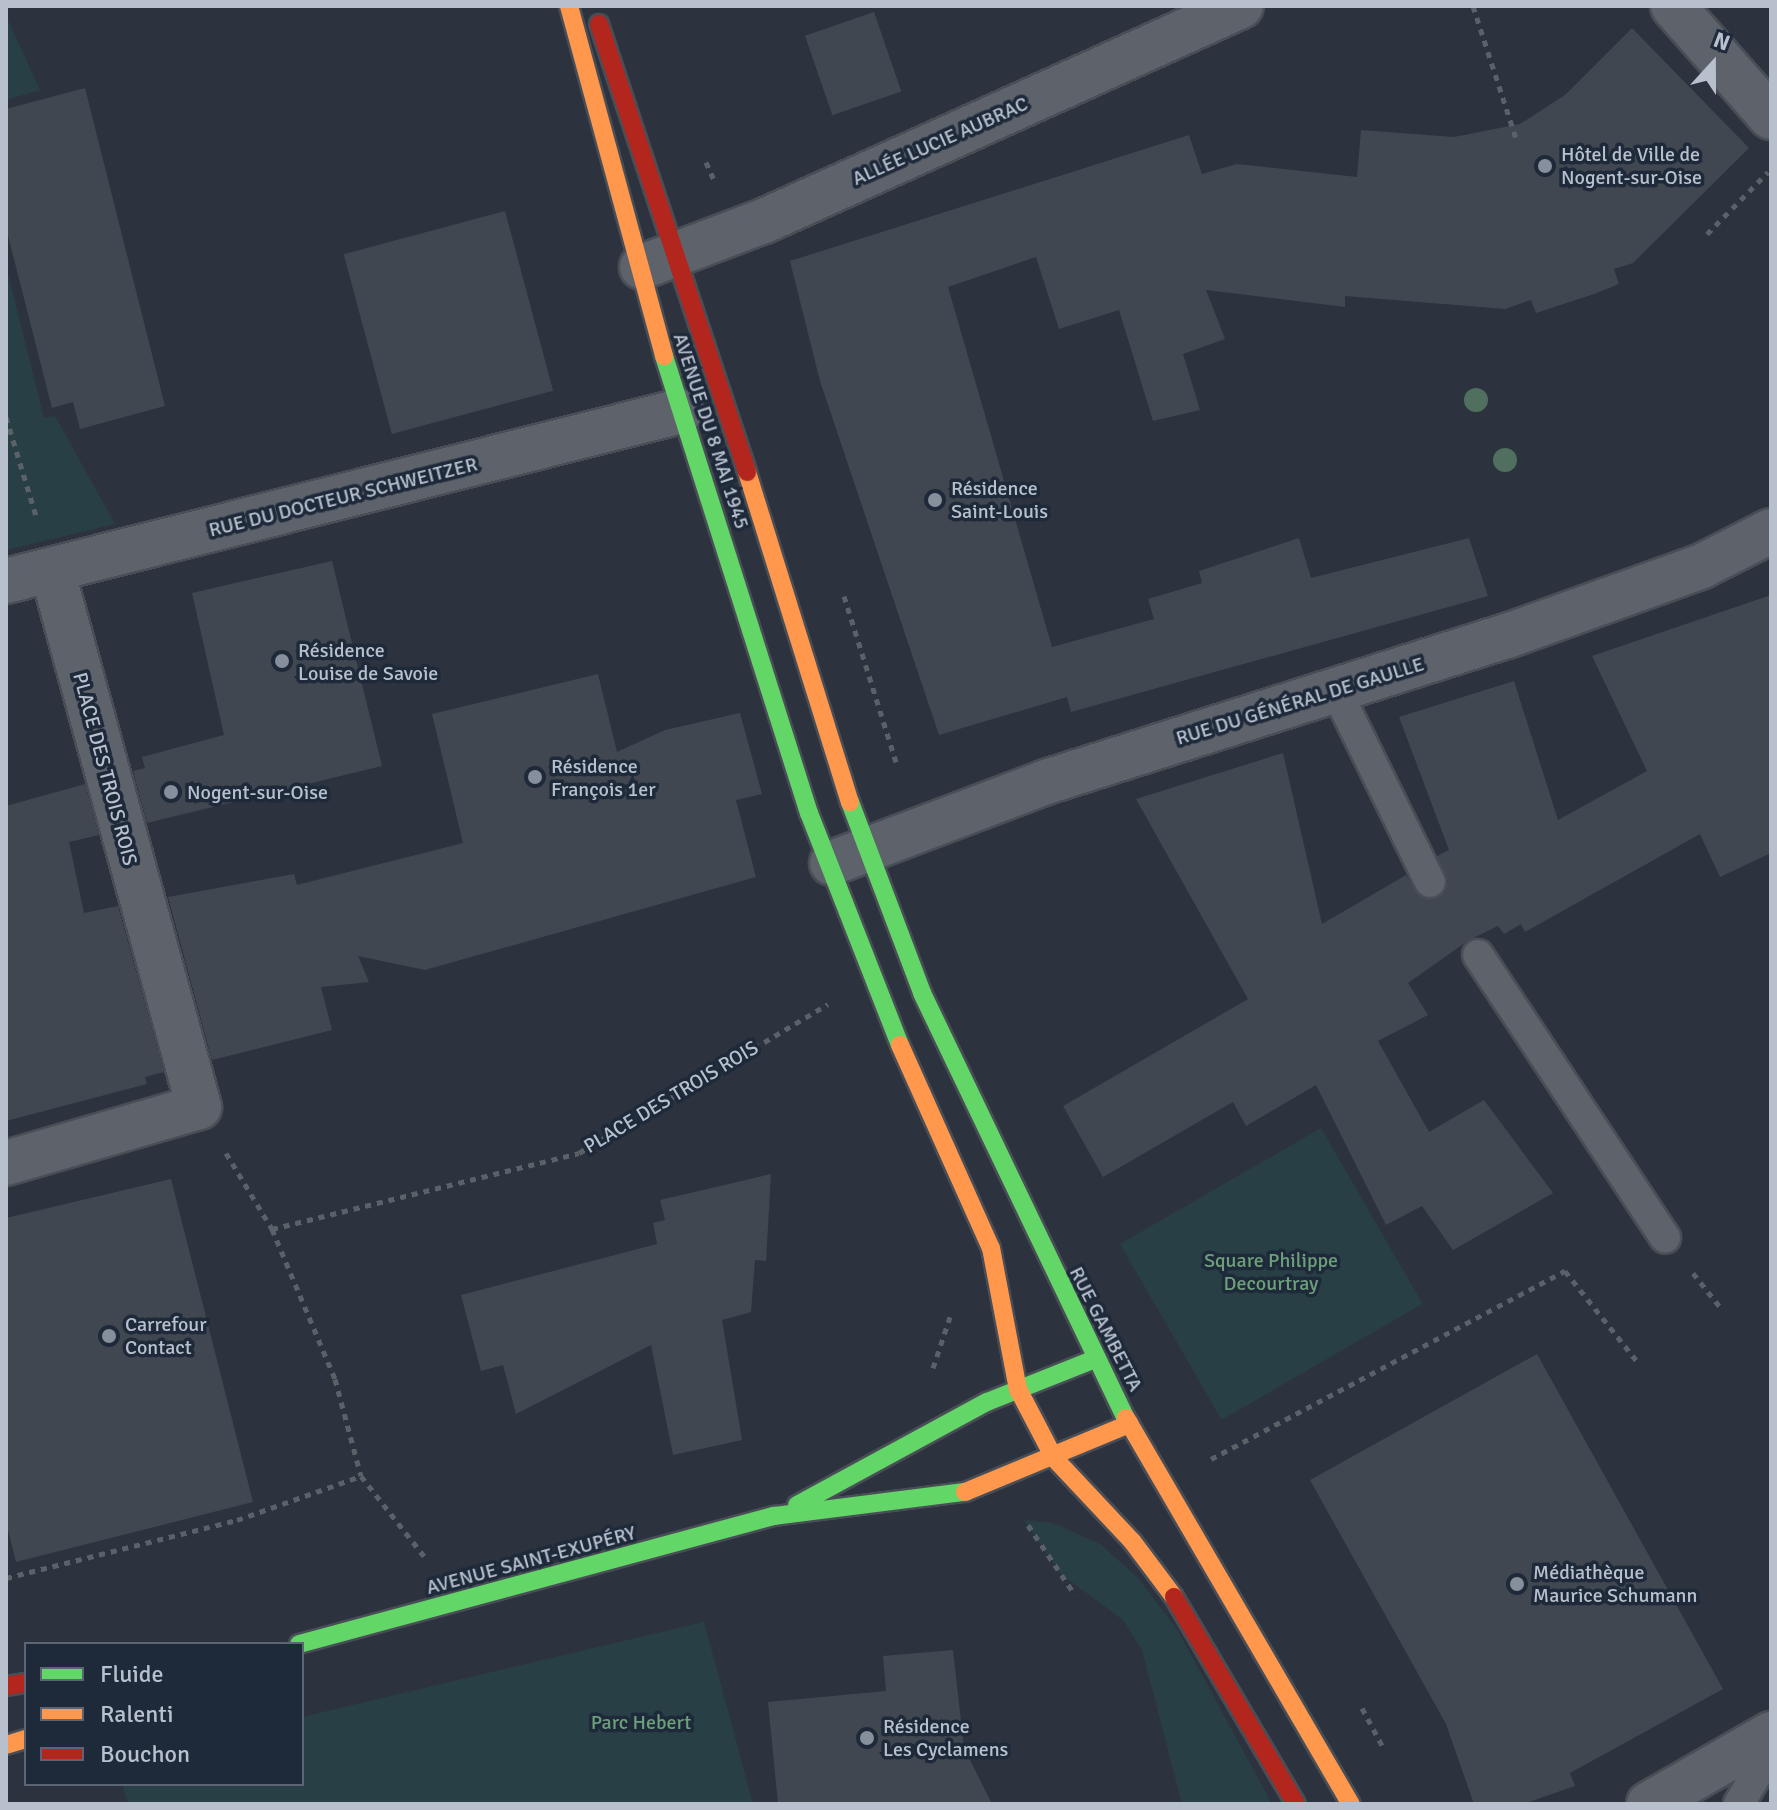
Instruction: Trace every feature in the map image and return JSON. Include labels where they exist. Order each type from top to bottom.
[{"type":"main road","name":"AVENUE DU 8 MAI 1945","points":[[569,6],[656,262],[846,858]]},
{"type":"main road","name":"AVENUE DU 8 MAI 1945","points":[[594,6],[656,262],[681,411],[846,858]]},
{"type":"main road","points":[[846,858],[873,981],[991,1248],[1005,1308],[1018,1389],[1054,1458],[1159,1577],[1296,1804]]},
{"type":"main road","name":"RUE GAMBETTA","points":[[846,858],[922,993],[1095,1359],[1129,1424],[1351,1804]]},
{"type":"main road","name":"AVENUE SAINT-EXUPÉRY","points":[[774,1516],[951,1421],[1018,1389],[1095,1359]]},
{"type":"main road","name":"AVENUE SAINT-EXUPÉRY","points":[[304,1643],[774,1516],[906,1504],[998,1481],[1129,1424]]},
{"type":"street","name":"ALLÉE LUCIE AUBRAC","points":[[656,262],[764,221],[1241,6]]},
{"type":"street","points":[[1673,6],[1771,117]]},
{"type":"street","name":"RUE DU DOCTEUR SCHWEITZER","points":[[6,581],[681,411]]},
{"type":"street","name":"RUE DU GÉNÉRAL DE GAULLE","points":[[846,858],[1046,782],[1602,602],[1702,566],[1771,531]]},
{"type":"street","name":"PLACE DES TROIS ROIS","points":[[52,570],[199,1107]]},
{"type":"street","points":[[6,1163],[199,1107]]},
{"type":"street","points":[[1649,1804],[1765,1737]]},
{"type":"lane","points":[[1335,688],[1430,882]]},
{"type":"lane","points":[[1478,955],[1665,1238]]},
{"type":"lane","points":[[1739,1804],[1761,1767],[1765,1737]]},
{"type":"path","points":[[1473,6],[1516,138]]},
{"type":"path","points":[[1707,234],[1771,168]]},
{"type":"path","points":[[6,417],[52,570]]},
{"type":"path","name":"PLACE DES TROIS ROIS","points":[[272,1229],[579,1153],[873,981]]},
{"type":"path","points":[[199,1107],[272,1229],[335,1379],[361,1476],[438,1574],[448,1605]]},
{"type":"path","points":[[1200,1465],[1565,1271],[1636,1360]]},
{"type":"path","points":[[951,1421],[926,1398],[945,1325],[957,1304],[1005,1308]]},
{"type":"path","points":[[6,1578],[237,1520],[361,1476]]},
{"type":"path","points":[[998,1481],[1075,1595]]},
{"type":"green space","points":[[6,16],[40,90],[6,100]]},
{"type":"green space","points":[[6,266],[44,418],[55,416],[115,524],[6,550]]},
{"type":"green space","name":"Square Philippe Decourtray","points":[[1321,1128],[1422,1304],[1222,1420],[1120,1244]]},
{"type":"green space","points":[[1024,1520],[1053,1523],[1100,1544],[1138,1578],[1178,1631],[1272,1804],[1182,1804],[1142,1650],[1123,1620],[1061,1574]]},
{"type":"green space","name":"Parc Hebert","points":[[704,1622],[753,1804],[128,1804],[123,1786],[304,1786],[304,1717]]},
{"type":"building","points":[[874,12],[901,91],[832,115],[805,36]]},
{"type":"building","points":[[1632,28],[1749,148],[1633,263],[1614,269],[1619,284],[1594,294],[1536,313],[1531,300],[1505,309],[1345,296],[1345,307],[1206,290],[1225,339],[1183,354],[1200,410],[1153,421],[1119,310],[1059,329],[1036,257],[948,287],[1052,647],[1154,619],[1148,599],[1202,583],[1199,571],[1299,538],[1311,578],[1469,538],[1488,596],[1071,712],[1067,697],[939,735],[820,381],[790,261],[1189,135],[1202,174],[1237,164],[1357,177],[1361,130],[1454,137],[1520,124],[1565,95]]},
{"type":"building","points":[[85,88],[165,406],[80,429],[73,402],[52,408],[6,228],[6,109]]},
{"type":"building","points":[[505,211],[553,391],[392,434],[344,254]]},
{"type":"building","name":"Résidence Louise de Savoie","points":[[332,561],[382,766],[147,823],[133,771],[145,768],[142,757],[224,735],[192,593]]},
{"type":"building","points":[[1771,595],[1771,853],[1720,877],[1700,834],[1525,932],[1521,924],[1504,934],[1498,926],[1469,940],[1408,983],[1428,1015],[1378,1041],[1429,1132],[1484,1100],[1553,1193],[1453,1250],[1422,1206],[1386,1225],[1316,1085],[1246,1126],[1233,1102],[1103,1177],[1063,1106],[1248,999],[1136,799],[1283,753],[1322,924],[1406,875],[1419,896],[1437,898],[1448,882],[1437,856],[1449,850],[1399,717],[1514,681],[1558,820],[1647,771],[1592,656]]},
{"type":"building","points":[[598,674],[617,752],[665,730],[740,713],[762,794],[736,800],[756,877],[425,970],[358,956],[369,982],[321,987],[332,1030],[212,1060],[168,897],[294,874],[297,885],[463,843],[432,714]]},
{"type":"building","points":[[85,784],[99,835],[69,842],[84,913],[118,906],[164,1072],[145,1077],[147,1084],[6,1121],[6,806]]},
{"type":"building","points":[[771,1174],[766,1261],[755,1260],[751,1312],[722,1320],[742,1440],[673,1455],[651,1345],[516,1414],[503,1365],[481,1371],[461,1295],[657,1244],[653,1223],[665,1220],[660,1200]]},
{"type":"building","name":"Carrefour Contact","points":[[171,1179],[253,1502],[16,1562],[6,1522],[6,1218]]},
{"type":"building","name":"Médiathèque Maurice Schumann","points":[[1537,1354],[1723,1689],[1570,1773],[1575,1786],[1523,1804],[1474,1804],[1446,1724],[1310,1480]]},
{"type":"building","name":"Résidence Les Cyclamens","points":[[953,1650],[964,1748],[992,1804],[778,1804],[768,1702],[886,1691],[883,1656]]},
{"type":"traffic: fast","points":[[664,356],[809,813],[900,1045]]},
{"type":"traffic: fast","points":[[850,802],[922,993],[1126,1418]]},
{"type":"traffic: fast","points":[[797,1505],[987,1402],[1095,1359]]},
{"type":"traffic: fast","points":[[304,1643],[774,1516],[965,1492]]},
{"type":"traffic: slow","points":[[569,6],[664,356]]},
{"type":"traffic: slow","points":[[747,472],[850,802]]},
{"type":"traffic: slow","points":[[900,1045],[991,1248],[1018,1389],[1054,1458],[1132,1541],[1174,1597]]},
{"type":"traffic: slow","points":[[1126,1418],[1351,1804]]},
{"type":"traffic: slow","points":[[965,1492],[1129,1424]]},
{"type":"traffic: slow","points":[[6,1745],[24,1740]]},
{"type":"traffic: jam","points":[[599,24],[747,472]]},
{"type":"traffic: jam","points":[[1174,1597],[1296,1804]]},
{"type":"traffic: jam","points":[[6,1686],[24,1683]]},
{"type":"place","name":"Hôtel de Ville de Nogent-sur-Oise","points":[[1545,166]]},
{"type":"place","name":"Résidence Saint-Louis","points":[[935,500]]},
{"type":"place","name":"Résidence Louise de Savoie","points":[[282,661]]},
{"type":"place","name":"Résidence François 1er","points":[[535,777]]},
{"type":"place","name":"Nogent-sur-Oise","points":[[171,792]]},
{"type":"place","name":"Carrefour Contact","points":[[109,1336]]},
{"type":"place","name":"Médiathèque Maurice Schumann","points":[[1517,1584]]},
{"type":"place","name":"Résidence Les Cyclamens","points":[[867,1738]]}]
